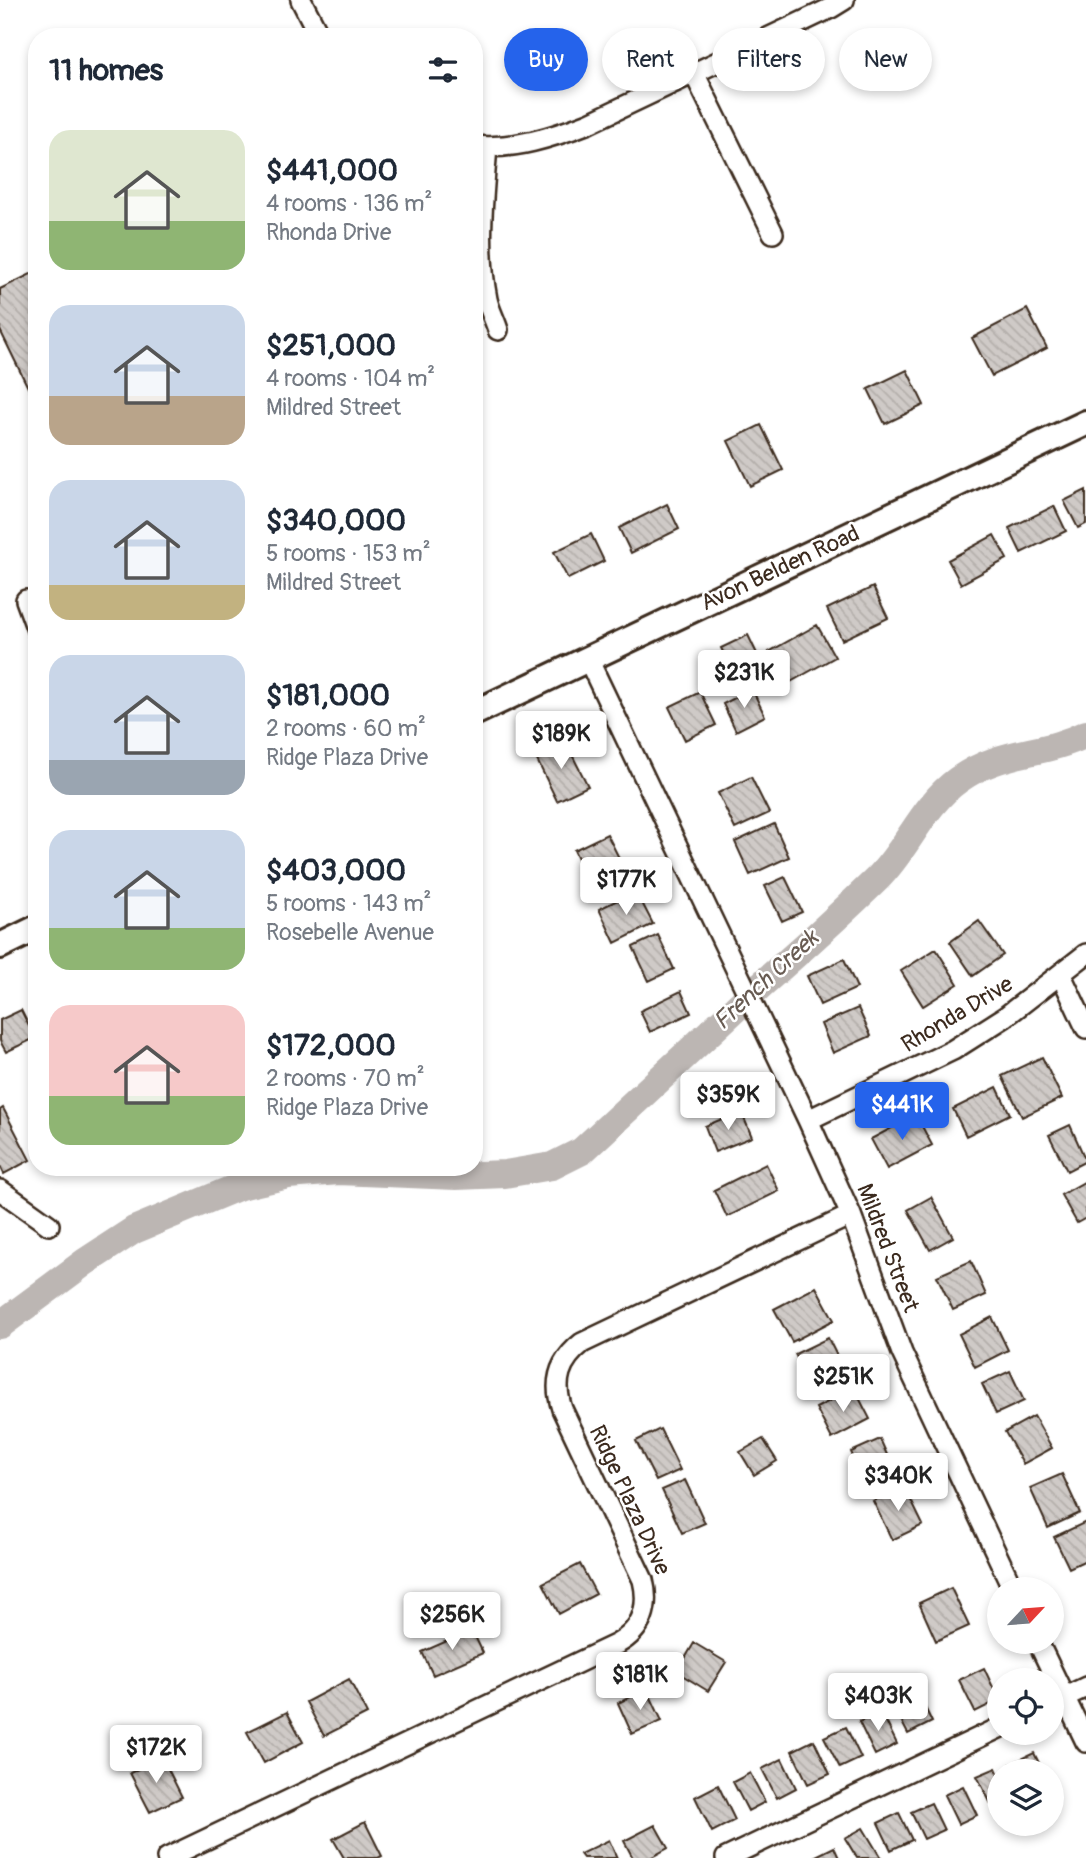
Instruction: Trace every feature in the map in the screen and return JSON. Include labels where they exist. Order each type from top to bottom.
[{"type":"main road","name":"Avon Belden Road","points":[[483,709],[1086,423]]},
{"type":"main road","points":[[0,946],[28,932]]},
{"type":"street","points":[[302,0],[316,28]]},
{"type":"street","points":[[698,71],[845,0]]},
{"type":"street","points":[[698,81],[773,233]]},
{"type":"street","points":[[483,146],[523,144],[559,135],[655,91]]},
{"type":"street","points":[[483,270],[487,301],[498,330]]},
{"type":"street","points":[[26,600],[28,605]]},
{"type":"street","name":"Mildred Street","points":[[588,659],[808,1120],[851,1215],[902,1353],[1007,1577]]},
{"type":"street","name":"Rhonda Drive","points":[[808,1120],[953,1049],[1005,1017],[1086,954]]},
{"type":"street","points":[[1061,975],[1086,1028]]},
{"type":"street","points":[[0,1190],[49,1225]]},
{"type":"street","name":"Ridge Plaza Drive","points":[[167,1858],[617,1644],[635,1631],[646,1607],[643,1580],[557,1396],[557,1383],[563,1362],[571,1351],[582,1343],[851,1215]]},
{"type":"street","points":[[1064,1697],[1086,1687]]},
{"type":"street","points":[[1064,1709],[1086,1742]]},
{"type":"street","points":[[726,1858],[987,1734]]},
{"type":"building","points":[[28,275],[28,388],[0,330],[0,289]]},
{"type":"building","points":[[1027,309],[1047,348],[992,376],[972,338]]},
{"type":"building","points":[[907,370],[924,405],[885,424],[868,389]]},
{"type":"building","points":[[761,425],[783,470],[750,486],[728,441]]},
{"type":"building","points":[[1086,490],[1086,524],[1078,528],[1064,501]]},
{"type":"building","points":[[667,504],[679,529],[631,553],[619,528]]},
{"type":"building","points":[[1054,506],[1066,531],[1021,553],[1009,528]]},
{"type":"building","points":[[591,534],[604,561],[568,579],[554,552]]},
{"type":"building","points":[[994,535],[1007,559],[961,584],[948,560]]},
{"type":"building","points":[[873,587],[888,618],[842,640],[827,609]]},
{"type":"building","points":[[817,625],[835,657],[787,684],[769,652]]},
{"type":"building","points":[[748,635],[761,662],[734,675],[721,648]]},
{"type":"building","points":[[752,689],[765,716],[736,731],[723,704]]},
{"type":"building","points":[[700,692],[716,725],[685,740],[669,707]]},
{"type":"building","points":[[565,741],[588,786],[557,801],[535,756]]},
{"type":"building","points":[[751,777],[769,813],[735,829],[718,793]]},
{"type":"building","points":[[774,824],[789,857],[750,875],[735,842]]},
{"type":"building","points":[[607,834],[628,876],[594,892],[574,850]]},
{"type":"building","points":[[785,877],[802,912],[782,921],[765,886]]},
{"type":"building","points":[[636,891],[653,924],[615,943],[599,909]]},
{"type":"building","points":[[979,921],[1003,955],[973,976],[950,942]]},
{"type":"building","points":[[658,935],[674,969],[649,981],[633,947]]},
{"type":"building","points":[[936,949],[958,984],[923,1006],[901,971]]},
{"type":"building","points":[[844,959],[857,988],[820,1005],[807,976]]},
{"type":"building","points":[[681,991],[691,1013],[650,1032],[640,1011]]},
{"type":"building","points":[[858,1008],[871,1036],[833,1053],[821,1024]]},
{"type":"building","points":[[21,1010],[28,1024],[28,1041],[6,1052],[0,1041],[0,1020]]},
{"type":"building","points":[[1042,1057],[1062,1098],[1022,1117],[1002,1076]]},
{"type":"building","points":[[997,1087],[1010,1114],[966,1136],[953,1109]]},
{"type":"building","points":[[3,1108],[28,1156],[28,1161],[4,1174],[0,1166],[0,1110]]},
{"type":"building","points":[[741,1111],[752,1137],[715,1152],[705,1126]]},
{"type":"building","points":[[916,1115],[932,1145],[887,1169],[871,1139]]},
{"type":"building","points":[[1070,1125],[1086,1161],[1067,1171],[1049,1135]]},
{"type":"building","points":[[766,1164],[779,1191],[727,1217],[714,1190]]},
{"type":"building","points":[[1086,1181],[1086,1218],[1077,1223],[1061,1195]]},
{"type":"building","points":[[931,1197],[953,1237],[930,1250],[908,1210]]},
{"type":"building","points":[[971,1261],[986,1295],[953,1310],[937,1276]]},
{"type":"building","points":[[816,1287],[834,1320],[792,1342],[774,1309]]},
{"type":"building","points":[[992,1317],[1008,1350],[975,1367],[959,1334]]},
{"type":"building","points":[[828,1338],[845,1372],[812,1388],[795,1354]]},
{"type":"building","points":[[1010,1371],[1024,1401],[996,1414],[982,1384]]},
{"type":"building","points":[[854,1388],[870,1419],[832,1439],[816,1408]]},
{"type":"building","points":[[1034,1416],[1052,1448],[1023,1464],[1005,1432]]},
{"type":"building","points":[[660,1429],[680,1470],[656,1481],[636,1441]]},
{"type":"building","points":[[763,1439],[777,1461],[754,1475],[740,1452]]},
{"type":"building","points":[[880,1439],[896,1475],[867,1488],[851,1452]]},
{"type":"building","points":[[1062,1474],[1080,1513],[1048,1528],[1030,1488]]},
{"type":"building","points":[[685,1480],[705,1523],[682,1533],[662,1490]]},
{"type":"building","points":[[904,1486],[923,1525],[892,1540],[873,1501]]},
{"type":"building","points":[[1086,1522],[1086,1560],[1069,1568],[1054,1537]]},
{"type":"building","points":[[580,1564],[596,1594],[559,1614],[543,1583]]},
{"type":"building","points":[[951,1588],[969,1626],[936,1641],[919,1603]]},
{"type":"building","points":[[472,1630],[483,1653],[433,1675],[422,1652]]},
{"type":"building","points":[[694,1643],[726,1662],[708,1691],[677,1672]]},
{"type":"building","points":[[984,1668],[987,1674],[987,1706],[975,1712],[959,1680]]},
{"type":"building","points":[[349,1679],[367,1714],[324,1736],[306,1702]]},
{"type":"building","points":[[647,1689],[662,1721],[632,1734],[618,1703]]},
{"type":"building","points":[[919,1695],[932,1722],[908,1734],[894,1707]]},
{"type":"building","points":[[881,1711],[897,1744],[875,1755],[859,1722]]},
{"type":"building","points":[[287,1712],[303,1742],[264,1763],[247,1732]]},
{"type":"building","points":[[846,1727],[861,1758],[840,1768],[824,1737]]},
{"type":"building","points":[[814,1740],[830,1774],[808,1784],[792,1751]]},
{"type":"building","points":[[1034,1753],[1037,1759],[1021,1759]]},
{"type":"building","points":[[162,1757],[182,1797],[150,1812],[130,1773]]},
{"type":"building","points":[[782,1759],[796,1788],[777,1798],[762,1769]]},
{"type":"building","points":[[987,1772],[987,1796],[977,1776]]},
{"type":"building","points":[[750,1773],[765,1802],[748,1811],[733,1782]]},
{"type":"building","points":[[718,1785],[735,1820],[712,1832],[695,1797]]},
{"type":"building","points":[[963,1786],[977,1815],[958,1824],[944,1795]]},
{"type":"building","points":[[931,1803],[944,1830],[924,1839],[911,1812]]},
{"type":"building","points":[[899,1813],[912,1840],[891,1850],[878,1823]]},
{"type":"building","points":[[365,1822],[382,1856],[344,1858],[333,1839]]},
{"type":"building","points":[[655,1825],[668,1848],[650,1858],[633,1858],[624,1841]]},
{"type":"building","points":[[863,1828],[881,1858],[857,1858],[845,1838]]},
{"type":"building","points":[[609,1840],[617,1858],[583,1858],[580,1854]]},
{"type":"building","points":[[834,1847],[839,1858],[812,1858]]},
{"type":"waterway","name":"French Creek","points":[[483,1175],[552,1166],[582,1151],[878,878],[925,814],[958,780],[990,763],[1086,734]]},
{"type":"waterway","name":"French Creek","points":[[0,1325],[85,1262],[134,1230],[240,1186],[284,1176]]}]
